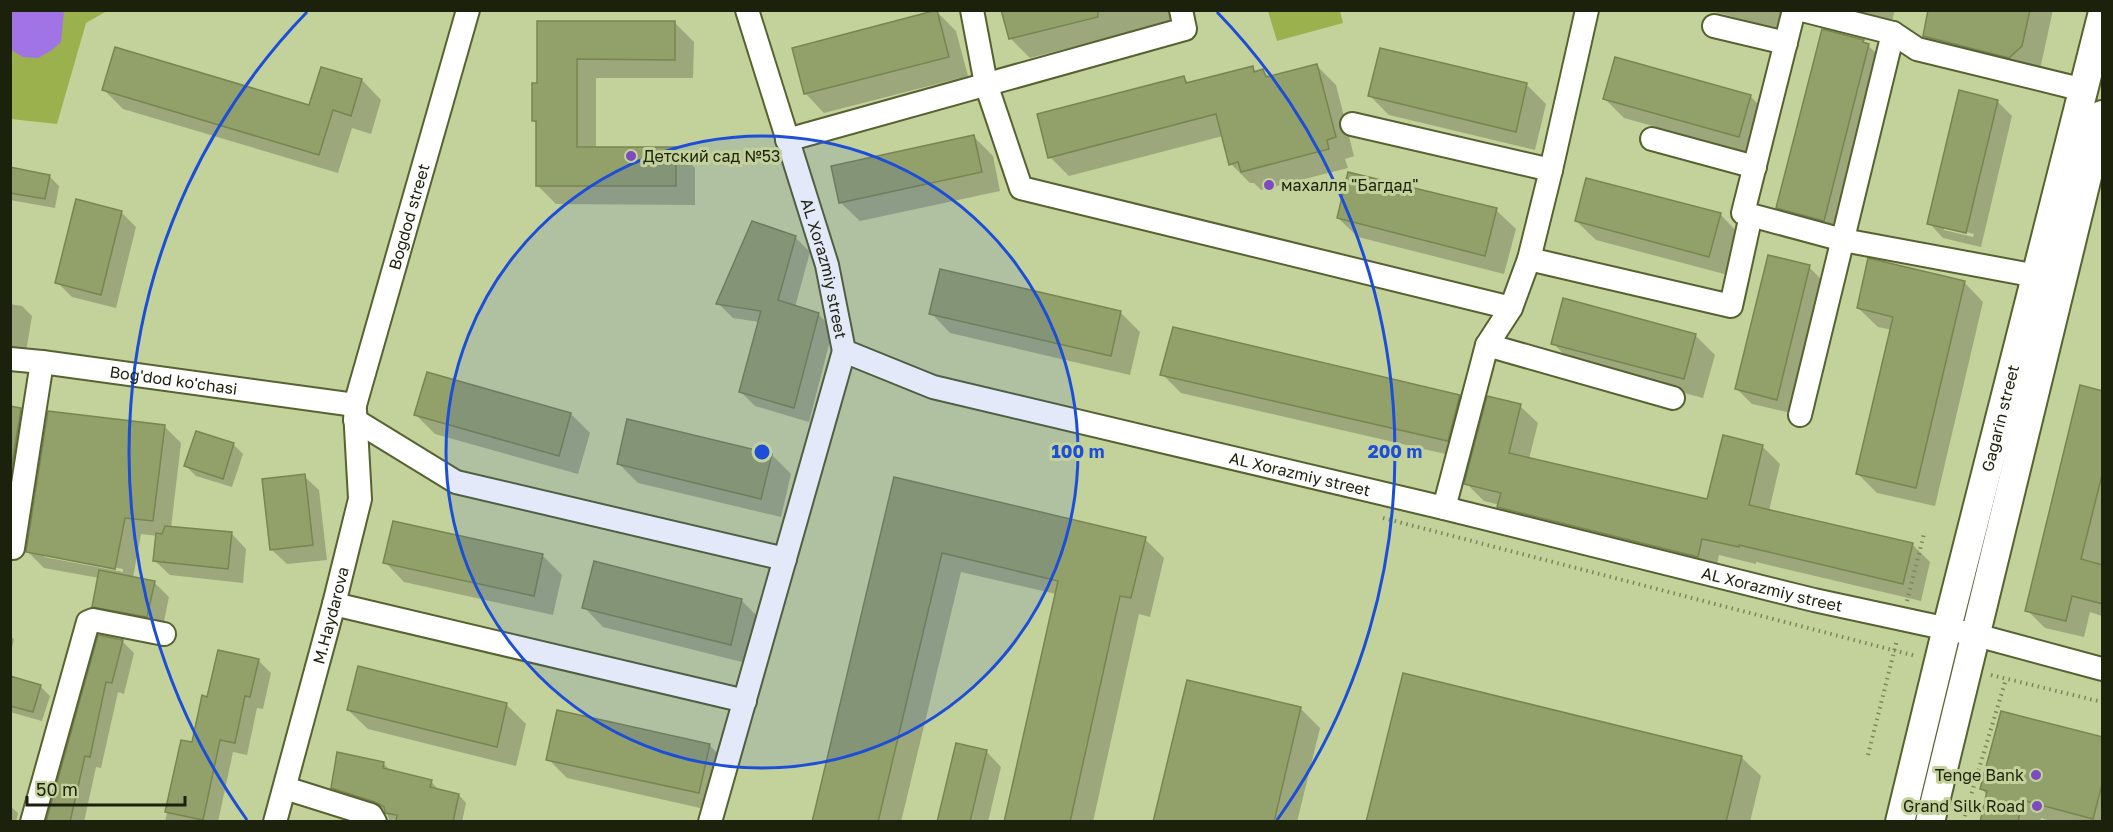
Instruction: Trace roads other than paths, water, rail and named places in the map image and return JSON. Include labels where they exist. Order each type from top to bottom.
[{"type":"main road","name":"Gagarin street","points":[[1900,822],[1947,628],[2103,16]]},
{"type":"main road","name":"Gagarin street","points":[[1929,822],[2103,115]]},
{"type":"street","name":"Bogdod street","points":[[355,412],[468,10]]},
{"type":"street","points":[[972,10],[986,84],[1021,188],[1511,308]]},
{"type":"street","points":[[787,140],[1185,29],[1181,10]]},
{"type":"street","points":[[1444,508],[1487,345],[1511,308],[1528,260],[1587,10]]},
{"type":"street","points":[[1794,10],[1743,213],[1843,240],[2037,276]]},
{"type":"street","points":[[1802,10],[1893,33],[1917,49],[2084,90]]},
{"type":"street","name":"AL Xorazmiy street","points":[[754,12],[787,140],[827,265],[844,351],[933,387],[1444,508],[1814,600],[1976,634],[2103,669]]},
{"type":"street","points":[[1714,26],[1786,43]]},
{"type":"street","points":[[1800,415],[1893,33]]},
{"type":"street","points":[[1352,124],[1551,170]]},
{"type":"street","points":[[1652,139],[1755,167]]},
{"type":"street","points":[[1528,260],[1731,306],[1750,215]]},
{"type":"street","points":[[1487,345],[1673,398]]},
{"type":"street","points":[[711,822],[844,351]]},
{"type":"street","name":"Bog'dod ko'chasi","points":[[10,359],[42,362],[355,412]]},
{"type":"street","points":[[13,548],[42,362]]},
{"type":"street","points":[[355,412],[456,482],[785,559]]},
{"type":"street","name":"M.Haydarova","points":[[275,822],[360,499],[355,412]]},
{"type":"street","points":[[334,604],[745,701]]},
{"type":"street","points":[[32,822],[88,622],[93,620],[164,634]]},
{"type":"street","points":[[285,788],[371,815],[375,822]]},
{"type":"place","name":"Детский сад №53","points":[[631,156]]},
{"type":"place","name":"махалля \"Багдад\"","points":[[1269,185]]},
{"type":"place","name":"Tenge Bank","points":[[2036,775]]},
{"type":"place","name":"Grand Silk Road","points":[[2037,806]]}]
